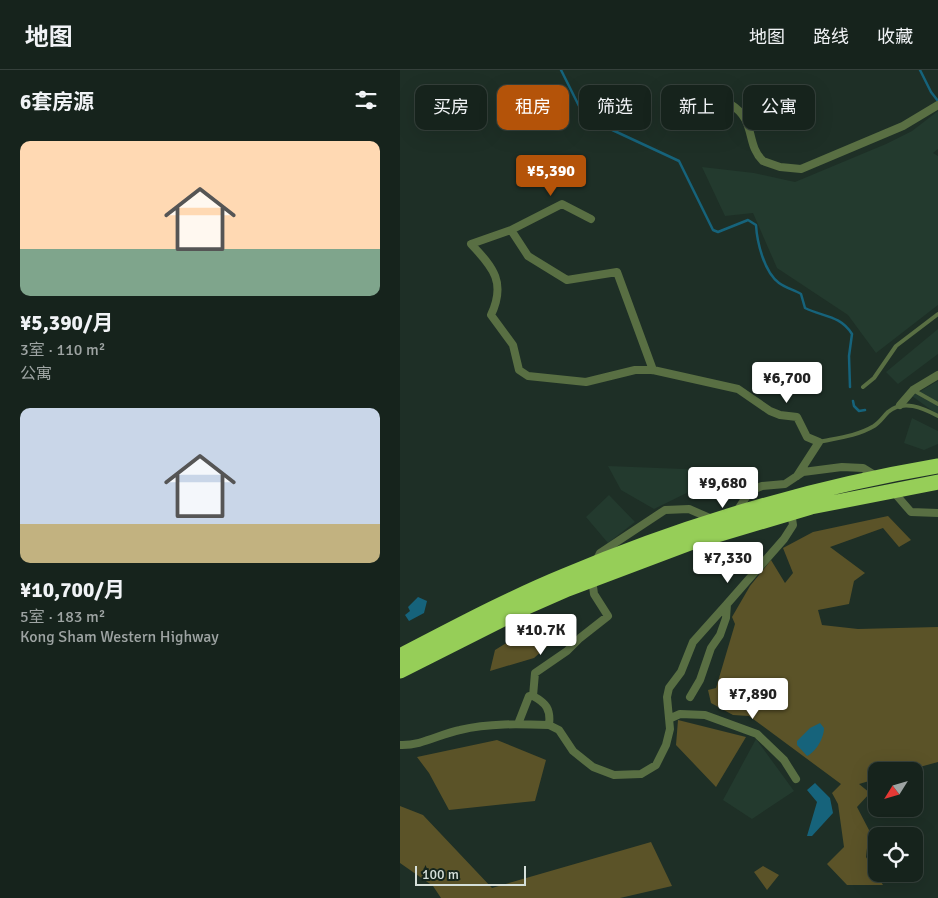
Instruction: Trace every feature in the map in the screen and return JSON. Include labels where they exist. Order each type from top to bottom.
[{"type":"highway","points":[[400,656],[562,576],[685,530],[811,492],[938,466]]},
{"type":"highway","points":[[400,671],[527,607],[568,589],[690,543],[811,507],[938,482]]},
{"type":"street","points":[[733,106],[739,109],[747,120],[752,141],[763,161],[801,169],[902,126],[938,105]]},
{"type":"street","points":[[591,219],[562,204],[511,230],[471,244],[492,268],[498,284],[498,300],[490,315],[513,345],[519,370],[528,376],[586,382],[635,370],[653,370],[738,389],[770,411],[780,415],[797,417],[807,437],[819,442],[797,476]]},
{"type":"street","points":[[511,230],[528,256],[568,280],[618,272],[653,370]]},
{"type":"street","points":[[900,405],[913,390],[938,375]]},
{"type":"street","points":[[532,696],[535,673],[562,656],[608,616],[594,594],[592,583],[592,568],[600,553],[666,510],[689,509],[711,519],[728,521],[734,517],[750,491],[762,486],[785,484],[802,472],[842,467],[863,468],[888,484],[911,512],[938,513]]},
{"type":"street","points":[[400,745],[419,743],[458,730],[482,726],[549,725],[559,730],[573,751],[593,767],[614,775],[641,774],[656,765],[666,745],[670,718],[666,697],[669,688],[681,672],[693,642],[784,540],[793,525],[785,484]]},
{"type":"street","points":[[690,697],[700,680],[711,648],[720,635],[726,618],[727,604]]},
{"type":"street","points":[[518,724],[525,702],[529,696],[532,696]]},
{"type":"street","points":[[532,696],[548,707],[551,714],[549,725]]},
{"type":"street","points":[[670,718],[680,714],[705,715],[757,734],[784,760],[796,779]]},
{"type":"lane","points":[[863,387],[874,378],[896,346],[938,314]]},
{"type":"lane","points":[[913,390],[938,404]]},
{"type":"lane","points":[[819,442],[856,434],[875,426],[888,412],[900,405],[911,406],[938,416]]},
{"type":"shaded area","points":[[938,111],[938,149],[933,153],[938,156],[938,305],[876,353],[848,315],[777,268],[753,213],[725,216],[702,167],[754,173],[795,182],[886,144],[912,131]]},
{"type":"shaded area","points":[[938,329],[938,354],[898,384],[886,372]]},
{"type":"shaded area","points":[[938,381],[938,415],[912,396]]},
{"type":"shaded area","points":[[912,418],[938,431],[938,444],[924,450],[904,443]]},
{"type":"shaded area","points":[[608,466],[708,470],[711,481],[654,509],[621,490]]},
{"type":"shaded area","points":[[609,495],[635,522],[608,543],[586,517]]},
{"type":"shaded area","points":[[888,516],[911,540],[899,547],[883,528],[830,547],[865,573],[854,581],[849,604],[818,610],[822,625],[858,629],[938,627],[938,762],[923,766],[923,762],[868,762],[868,781],[859,784],[868,791],[868,795],[857,807],[868,828],[866,857],[868,860],[868,882],[881,882],[883,885],[847,885],[827,864],[844,847],[838,804],[832,793],[841,784],[749,716],[733,715],[711,703],[708,690],[716,688],[735,624],[732,617],[750,586],[771,560],[785,583],[793,573],[783,548],[813,532]]},
{"type":"shaded area","points":[[560,635],[534,658],[490,671],[495,650],[516,637]]},
{"type":"shaded area","points":[[678,720],[746,737],[716,787],[676,745]]},
{"type":"shaded area","points":[[756,739],[794,791],[752,819],[723,800]]},
{"type":"shaded area","points":[[497,740],[546,760],[535,801],[449,810],[429,773],[417,757]]},
{"type":"shaded area","points":[[400,806],[423,815],[492,888],[651,842],[672,886],[620,898],[441,898],[433,886],[400,863]]},
{"type":"shaded area","points":[[763,866],[779,875],[767,890],[754,872]]},
{"type":"water","points":[[418,597],[427,601],[424,613],[409,621],[405,615],[410,611],[408,607]]},
{"type":"water","points":[[820,723],[824,728],[821,740],[816,748],[807,756],[797,745],[797,741],[810,728]]},
{"type":"water","points":[[815,783],[830,798],[833,813],[812,836],[807,836],[817,802],[807,790]]},
{"type":"waterway","points":[[561,70],[582,112],[593,121],[679,161],[713,230],[718,232],[748,220],[756,225],[762,256],[769,272],[774,278],[782,285],[801,294],[805,308],[837,320],[852,334],[849,356],[850,387]]},
{"type":"waterway","points":[[920,70],[931,92],[938,101]]},
{"type":"waterway","points":[[853,401],[854,406],[859,411],[865,410]]}]
